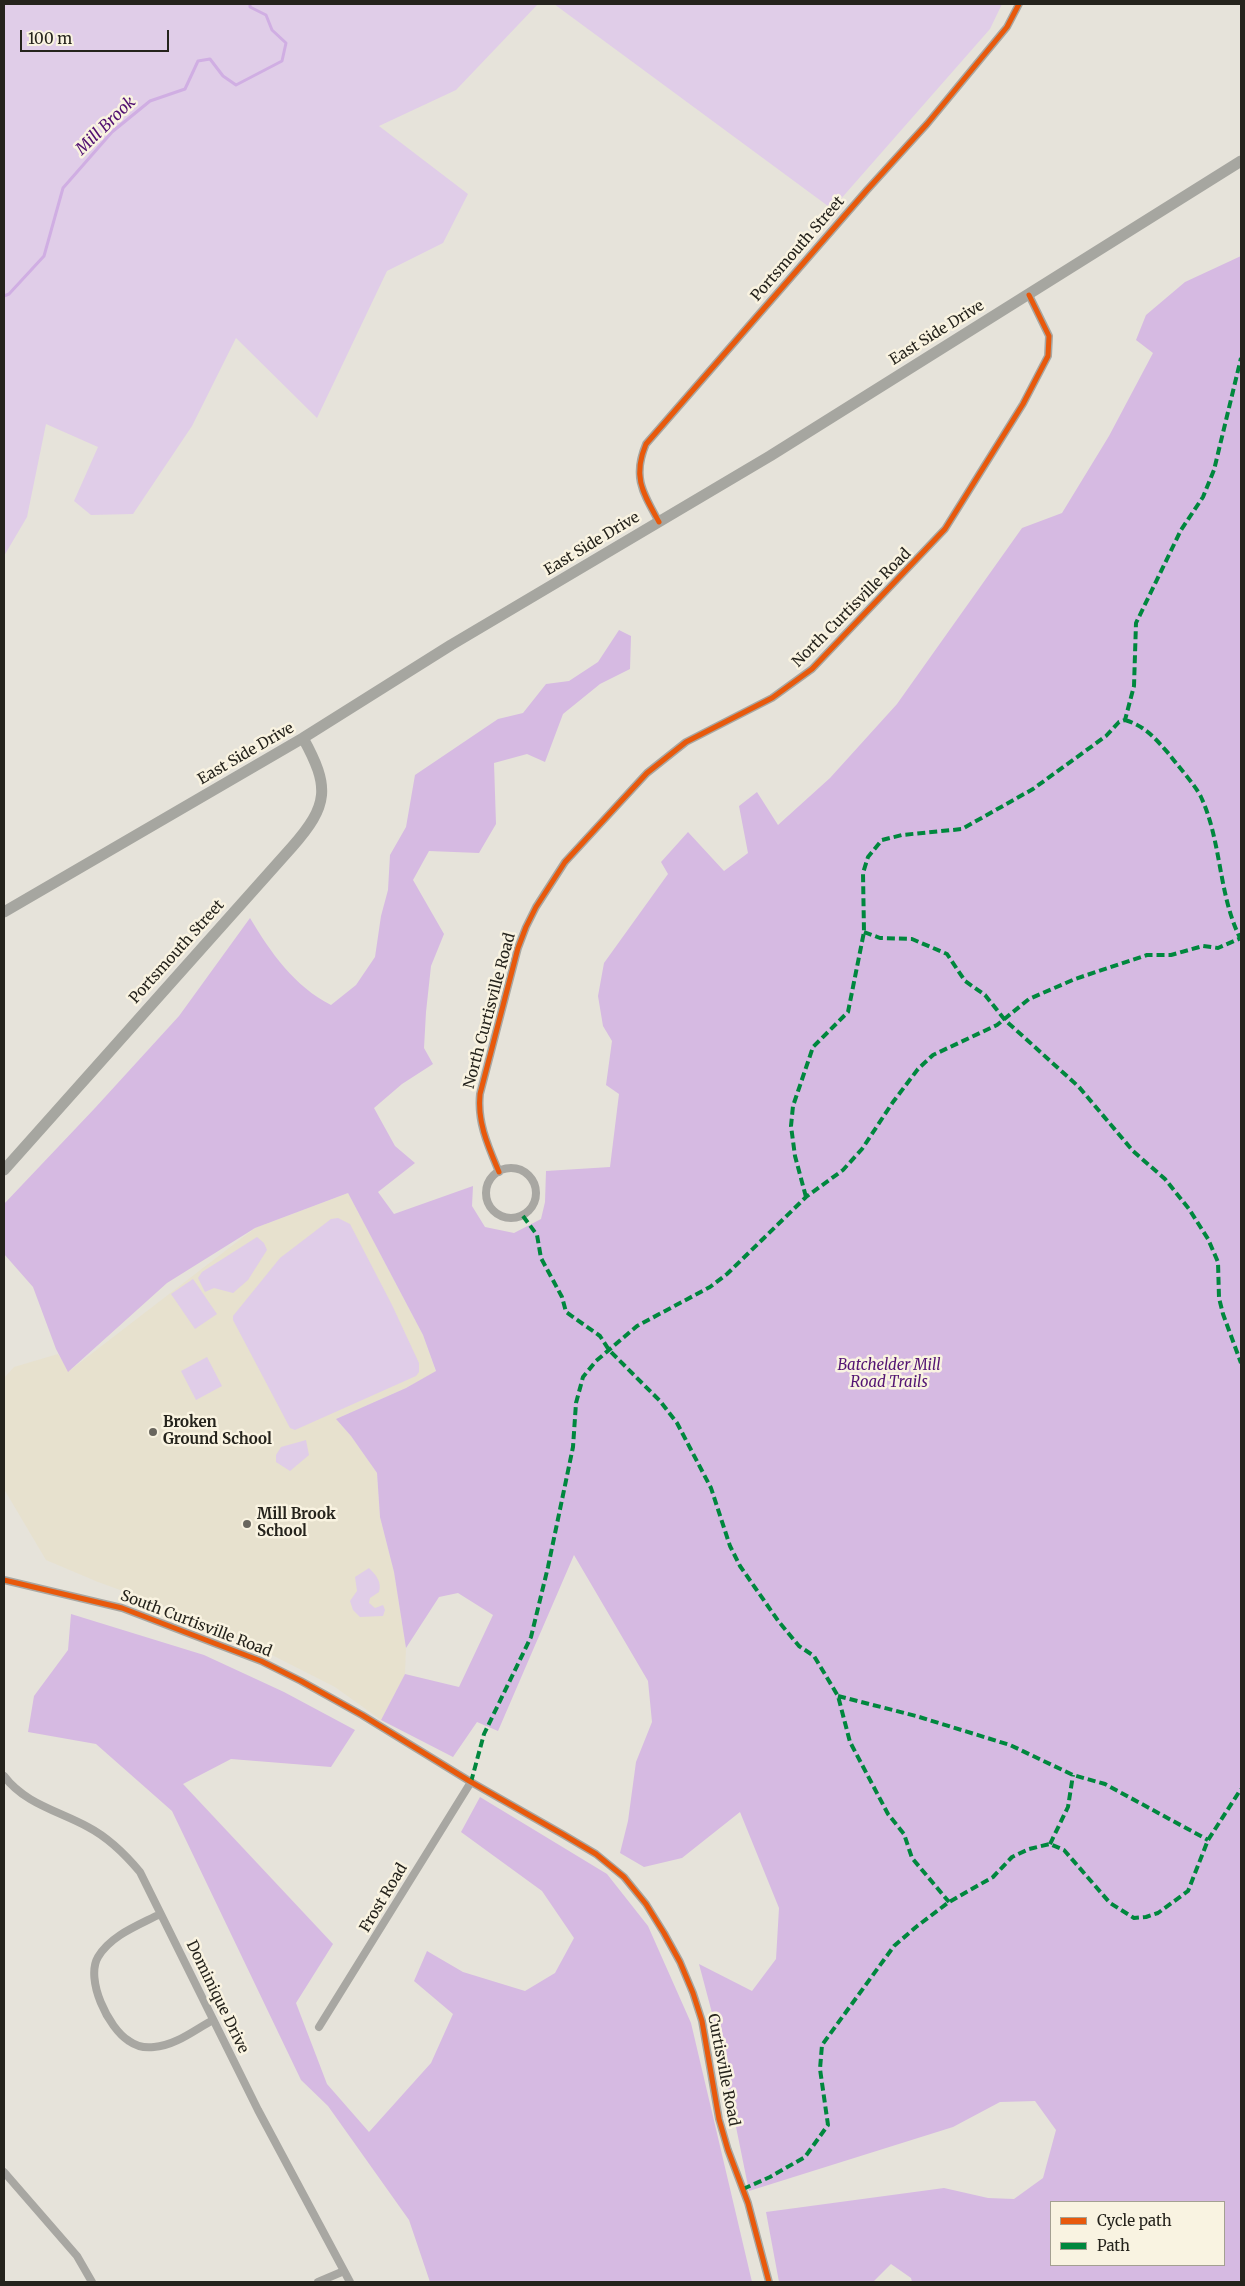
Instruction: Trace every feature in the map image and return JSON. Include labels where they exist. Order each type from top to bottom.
[{"type":"main road","name":"East Side Drive","points":[[4,912],[303,738],[451,645],[659,522],[1029,295],[1241,160]]},
{"type":"main road","name":"Portsmouth Street","points":[[4,1170],[310,826],[319,810],[322,787],[316,763],[303,738]]},
{"type":"street","name":"Portsmouth Street","points":[[659,522],[643,494],[639,477],[638,465],[646,444],[809,256],[927,124],[1007,27],[1019,4]]},
{"type":"street","name":"North Curtisville Road","points":[[499,1172],[482,1128],[480,1094],[518,948],[536,907],[565,862],[659,762],[704,731],[772,698],[812,669],[935,541],[955,515],[1023,404],[1048,356],[1049,336],[1029,295]]},
{"type":"street","points":[[506,1169],[520,1170],[526,1173],[535,1185],[536,1199],[533,1206],[523,1216],[516,1218],[502,1217],[496,1214],[488,1202],[486,1188],[493,1176],[499,1172],[506,1169]]},
{"type":"street","name":"South Curtisville Road","points":[[4,1580],[122,1608],[261,1661],[362,1715],[471,1782]]},
{"type":"street","name":"Dominique Drive","points":[[4,1776],[24,1796],[90,1828],[117,1847],[140,1872],[258,2110],[350,2282]]},
{"type":"street","name":"Frost Road","points":[[319,2027],[471,1782]]},
{"type":"street","name":"Curtisville Road","points":[[471,1782],[596,1854],[624,1877],[646,1904],[664,1933],[680,1962],[702,2021],[719,2120],[748,2203],[769,2282]]},
{"type":"street","points":[[160,1914],[123,1933],[104,1947],[97,1959],[94,1971],[98,1996],[112,2024],[121,2035],[135,2044],[145,2047],[167,2045],[213,2020]]},
{"type":"street","points":[[4,2172],[72,2250],[92,2282]]},
{"type":"street","points":[[318,2282],[344,2271]]},
{"type":"shaded area","points":[[4,4],[538,4],[456,90],[379,126],[468,194],[443,243],[387,271],[317,418],[236,338],[192,426],[133,514],[91,515],[74,501],[98,447],[46,424],[27,517],[4,556]]},
{"type":"shaded area","points":[[554,4],[1002,4],[990,29],[832,209]]},
{"type":"shaded area","points":[[348,1193],[423,1335],[436,1372],[406,1388],[336,1419],[351,1436],[377,1473],[380,1517],[394,1572],[406,1648],[405,1674],[381,1720],[335,1687],[201,1619],[98,1582],[46,1560],[4,1489],[4,1378],[14,1367],[58,1354],[69,1371],[255,1228]]},
{"type":"shaded area","points":[[338,1218],[350,1224],[392,1305],[419,1363],[419,1372],[416,1376],[295,1430],[290,1428],[233,1320],[233,1316],[280,1258],[331,1219]]},
{"type":"shaded area","points":[[257,1237],[264,1243],[267,1250],[248,1280],[233,1293],[214,1288],[205,1292],[198,1278],[202,1272]]},
{"type":"shaded area","points":[[193,1279],[217,1314],[195,1329],[171,1294]]},
{"type":"shaded area","points":[[207,1357],[222,1386],[196,1400],[181,1371]]},
{"type":"shaded area","points":[[306,1440],[309,1455],[290,1471],[276,1462],[276,1455],[281,1447]]},
{"type":"shaded area","points":[[369,1568],[378,1579],[380,1588],[379,1592],[370,1598],[369,1603],[375,1608],[383,1605],[385,1610],[383,1616],[360,1617],[353,1610],[350,1601],[357,1591],[355,1577]]},
{"type":"green space","name":"Batchelder Mill Road Trails","points":[[1241,256],[1241,2282],[912,2282],[911,2278],[891,2264],[873,2282],[779,2282],[766,2212],[944,2188],[988,2198],[1014,2199],[1043,2178],[1056,2130],[1035,2101],[1000,2102],[953,2127],[749,2191],[716,2028],[699,1964],[752,1991],[776,1959],[779,1908],[740,1812],[682,1858],[644,1867],[620,1853],[628,1821],[636,1762],[652,1722],[648,1681],[574,1555],[498,1731],[477,1722],[453,1757],[381,1720],[405,1674],[459,1687],[493,1615],[458,1593],[439,1597],[406,1648],[394,1572],[380,1517],[377,1473],[351,1436],[336,1419],[406,1388],[436,1371],[423,1335],[348,1193],[255,1228],[167,1283],[68,1372],[56,1349],[33,1287],[4,1254],[4,1204],[179,1016],[250,918],[284,968],[318,997],[331,1005],[356,985],[375,957],[381,916],[388,890],[390,855],[406,827],[415,775],[498,719],[523,713],[546,684],[569,681],[598,662],[619,630],[631,636],[630,669],[600,684],[563,714],[545,762],[527,754],[494,763],[496,824],[479,853],[429,851],[413,880],[444,934],[431,966],[426,1012],[424,1048],[433,1064],[402,1084],[374,1108],[395,1146],[415,1163],[378,1192],[394,1214],[473,1186],[472,1206],[485,1227],[514,1233],[541,1219],[545,1202],[546,1171],[610,1167],[619,1094],[606,1085],[612,1041],[603,1026],[598,996],[604,963],[668,874],[661,862],[688,832],[724,871],[748,853],[739,806],[757,792],[778,825],[830,778],[897,704],[1022,528],[1062,513],[1109,436],[1153,353],[1136,340],[1146,315],[1185,282]]},
{"type":"green space","points":[[71,1614],[204,1655],[284,1692],[355,1730],[331,1767],[231,1759],[183,1784],[333,1944],[296,2003],[327,2084],[369,2132],[431,2063],[453,2014],[414,1981],[427,1951],[463,1972],[525,1991],[555,1973],[574,1938],[542,1891],[461,1832],[480,1797],[607,1874],[648,1926],[691,2023],[752,2282],[430,2282],[409,2220],[328,2106],[301,2080],[172,1811],[96,1744],[28,1732],[34,1696],[68,1650]]},
{"type":"waterway","name":"Mill Brook","points":[[4,296],[9,294],[44,256],[63,188],[112,132],[150,101],[185,89],[198,61],[210,59],[223,76],[236,85],[282,61],[286,43],[272,30],[266,15],[250,7],[250,4]]},
{"type":"marked path","points":[[806,1197],[795,1156],[791,1126],[793,1106],[813,1047],[848,1012],[864,932],[863,873],[868,857],[882,840],[902,835],[962,829],[1033,789],[1106,736],[1119,722],[1125,720],[1134,686],[1136,623],[1181,530],[1203,497],[1214,470],[1241,358]]},
{"type":"marked path","points":[[1125,720],[1144,729],[1154,738],[1169,754],[1201,797],[1213,832],[1228,905],[1241,940]]},
{"type":"marked path","points":[[864,932],[880,938],[912,939],[947,954],[965,981],[985,995],[1005,1020],[1079,1087],[1133,1151],[1165,1179],[1189,1209],[1208,1239],[1218,1262],[1219,1298],[1241,1363]]},
{"type":"marked path","points":[[471,1782],[484,1734],[531,1637],[573,1447],[576,1403],[583,1377],[596,1361],[637,1326],[710,1287],[727,1274],[806,1197],[843,1170],[862,1149],[893,1102],[918,1069],[933,1055],[997,1025],[1029,999],[1075,979],[1147,955],[1171,955],[1203,946],[1218,948],[1241,938]]},
{"type":"marked path","points":[[523,1216],[537,1235],[541,1258],[562,1297],[566,1312],[600,1336],[609,1350],[660,1401],[677,1423],[711,1488],[730,1546],[740,1566],[779,1622],[799,1646],[814,1656],[838,1696],[850,1742],[888,1814],[904,1834],[912,1858],[949,1902]]},
{"type":"marked path","points":[[838,1696],[916,1716],[1010,1745],[1073,1775],[1105,1784],[1208,1840]]},
{"type":"marked path","points":[[1050,1844],[1068,1807],[1073,1775]]},
{"type":"marked path","points":[[743,2189],[770,2177],[805,2157],[828,2125],[820,2069],[822,2045],[894,1946],[916,1927],[949,1902],[993,1877],[1012,1857],[1029,1849],[1050,1844],[1064,1850],[1110,1903],[1134,1918],[1158,1913],[1188,1891],[1208,1840],[1241,1789]]},
{"type":"cycle path","points":[[659,522],[641,484],[640,466],[646,444],[867,190],[927,124],[1007,27],[1019,4]]},
{"type":"cycle path","points":[[499,1172],[487,1143],[482,1124],[480,1094],[518,948],[536,907],[565,862],[647,773],[686,742],[772,698],[812,669],[945,529],[1023,404],[1048,356],[1049,336],[1029,295]]},
{"type":"cycle path","points":[[4,1580],[122,1608],[261,1661],[362,1715],[471,1782],[596,1854],[624,1877],[646,1904],[664,1933],[680,1962],[693,1993],[702,2021],[719,2119],[728,2150],[748,2203],[769,2282]]},
{"type":"place","name":"Broken Ground School","points":[[153,1432]]},
{"type":"place","name":"Mill Brook School","points":[[247,1524]]}]
